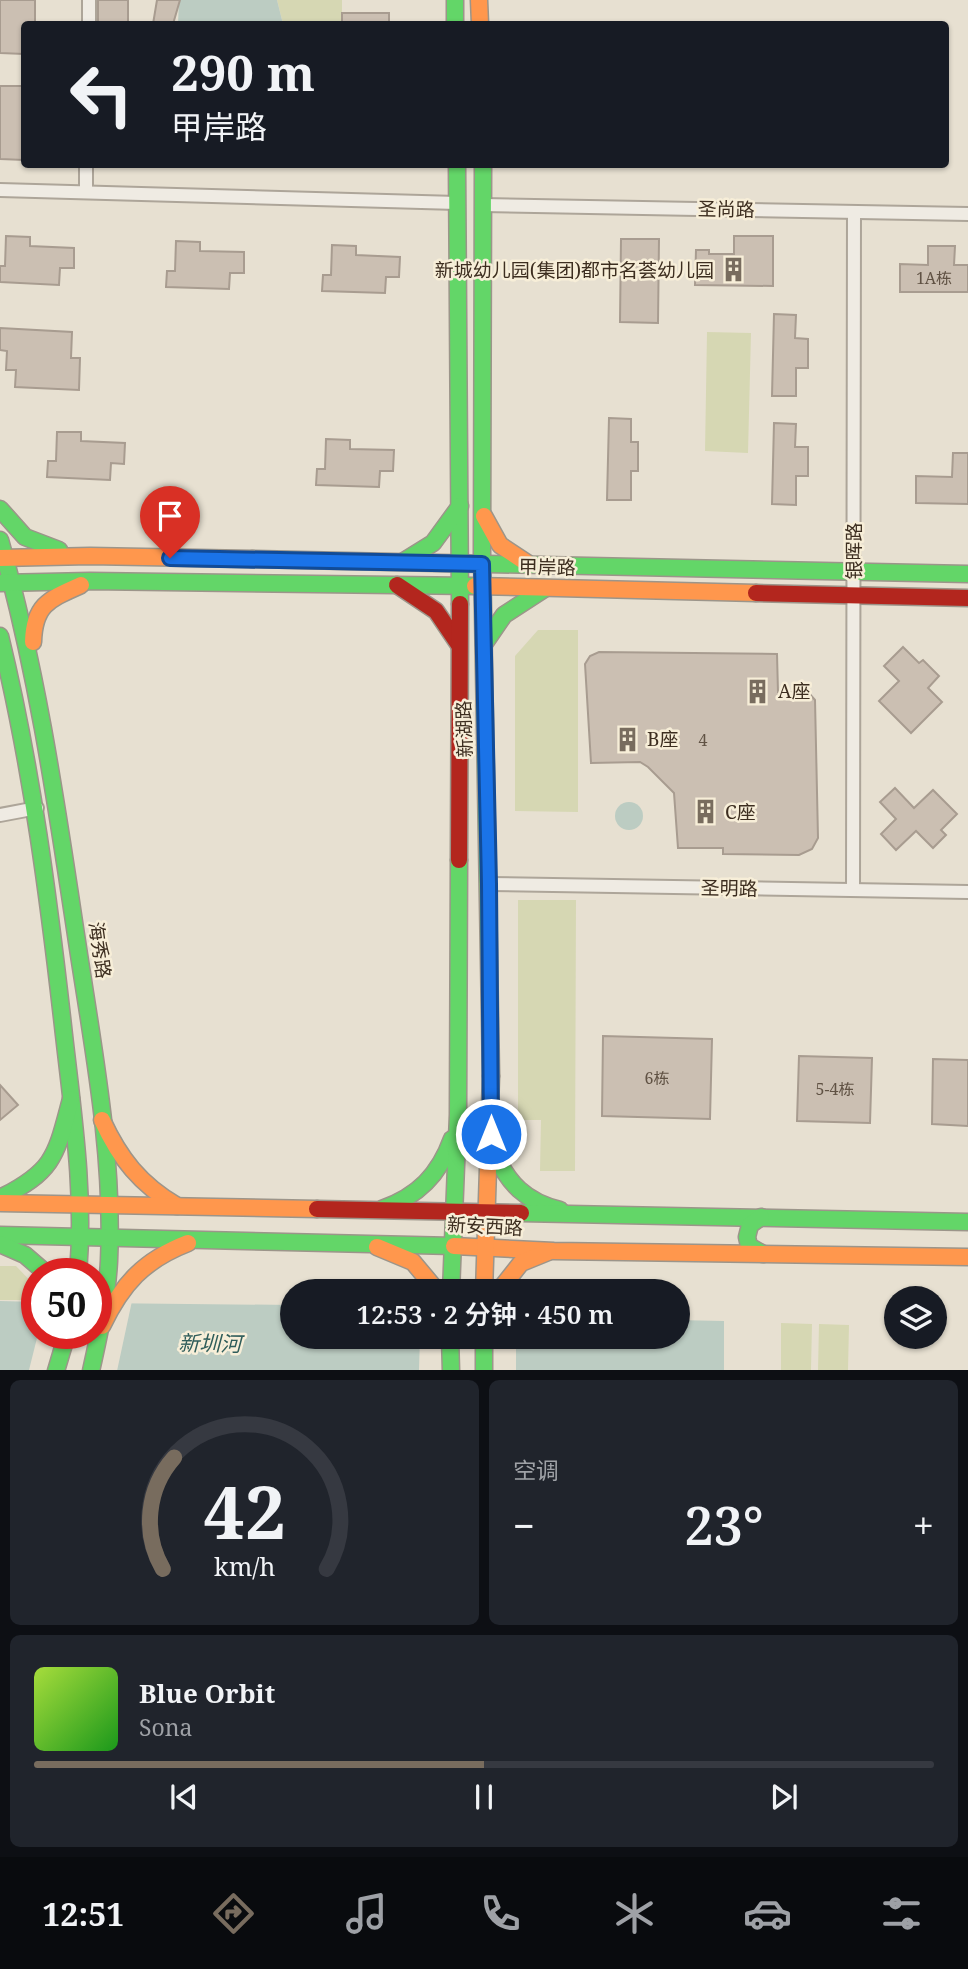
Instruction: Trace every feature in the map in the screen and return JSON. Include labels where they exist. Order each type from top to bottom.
[{"type":"main road","points":[[455,0],[455,21]]},
{"type":"main road","points":[[479,0],[480,21]]},
{"type":"main road","name":"新湖路","points":[[452,1279],[458,1115],[460,506],[457,168]]},
{"type":"main road","name":"新湖路","points":[[483,168],[482,586],[489,884],[491,1134],[485,1279]]},
{"type":"main road","points":[[459,397],[461,404],[471,410],[478,407],[482,398]]},
{"type":"main road","points":[[404,562],[433,543],[460,506]]},
{"type":"main road","points":[[0,509],[13,527],[28,540],[90,556]]},
{"type":"main road","points":[[482,509],[486,525],[502,547],[512,556],[537,565]]},
{"type":"main road","name":"海秀路","points":[[0,540],[6,582],[34,680],[57,804],[102,1120],[110,1206],[111,1258]]},
{"type":"main road","name":"甲岸路","points":[[3,558],[90,556],[968,574]]},
{"type":"main road","points":[[304,560],[313,563],[317,572],[315,579],[307,584]]},
{"type":"main road","points":[[34,680],[32,627],[36,613],[55,596],[90,581]]},
{"type":"main road","name":"甲岸路","points":[[6,582],[482,586],[968,598]]},
{"type":"main road","points":[[397,585],[436,611],[460,647]]},
{"type":"main road","points":[[483,648],[496,623],[504,615],[547,588]]},
{"type":"main road","points":[[0,636],[37,808],[71,1099],[80,1205],[79,1258]]},
{"type":"main road","points":[[0,651],[9,670]]},
{"type":"main road","points":[[0,1200],[34,1181],[50,1165],[60,1145],[71,1099]]},
{"type":"main road","points":[[381,1209],[404,1201],[431,1181],[447,1156],[458,1115]]},
{"type":"main road","points":[[102,1120],[128,1171],[146,1187],[181,1208]]},
{"type":"main road","points":[[491,1134],[499,1166],[506,1179],[522,1196],[547,1208],[581,1213]]},
{"type":"main road","name":"新安西路","points":[[0,1200],[181,1208],[381,1209],[968,1222]]},
{"type":"main road","points":[[761,1217],[750,1223],[746,1234],[749,1246],[763,1254]]},
{"type":"main road","name":"新安西路","points":[[0,1235],[453,1245],[554,1251],[968,1257]]},
{"type":"main road","points":[[112,1298],[144,1263],[165,1251],[201,1239]]},
{"type":"main road","points":[[360,1243],[409,1258],[431,1279]]},
{"type":"main road","points":[[0,1244],[28,1258]]},
{"type":"main road","points":[[508,1279],[521,1263],[554,1251]]},
{"type":"main road","points":[[56,1370],[62,1349]]},
{"type":"main road","points":[[91,1370],[96,1349]]},
{"type":"main road","points":[[450,1349],[451,1370]]},
{"type":"main road","points":[[484,1349],[484,1370]]},
{"type":"street","points":[[89,0],[89,21]]},
{"type":"street","points":[[86,168],[86,192]]},
{"type":"street","points":[[0,190],[457,203]]},
{"type":"street","name":"圣尚路","points":[[484,205],[968,214]]},
{"type":"street","name":"银晖路","points":[[853,890],[854,212]]},
{"type":"street","points":[[0,815],[37,808]]},
{"type":"street","name":"圣明路","points":[[489,884],[968,892]]},
{"type":"green space","points":[[277,0],[342,0],[342,21],[282,21]]},
{"type":"green space","points":[[707,332],[751,333],[748,453],[705,451]]},
{"type":"green space","points":[[538,630],[578,630],[578,812],[515,811],[515,656]]},
{"type":"green space","points":[[518,900],[576,900],[575,1171],[540,1171],[541,1120],[518,1120]]},
{"type":"green space","points":[[0,1266],[16,1266],[21,1271],[21,1300],[0,1300]]},
{"type":"green space","points":[[781,1323],[812,1324],[811,1370],[781,1370]]},
{"type":"green space","points":[[819,1324],[849,1325],[848,1370],[818,1370]]},
{"type":"water","points":[[179,0],[277,0],[282,21],[178,21]]},
{"type":"water","points":[[629,802],[639,806],[643,816],[639,826],[629,830],[619,826],[615,816],[619,806]]},
{"type":"water","name":"新圳河","points":[[0,1301],[21,1302],[21,1349],[112,1349],[112,1303],[280,1305],[280,1349],[420,1349],[419,1370],[0,1370]]},
{"type":"water","points":[[690,1320],[724,1321],[724,1370],[516,1370],[516,1349],[690,1349]]},
{"type":"pier","points":[[112,1301],[132,1301],[117,1370],[29,1370],[34,1349],[112,1349]]},
{"type":"building","points":[[0,0],[35,0],[35,21],[21,21],[21,54],[0,53]]},
{"type":"building","points":[[98,0],[128,0],[128,21],[98,21]]},
{"type":"building","points":[[157,0],[180,0],[174,21],[154,21]]},
{"type":"building","points":[[342,13],[389,13],[389,21],[342,21]]},
{"type":"building","points":[[0,86],[21,86],[21,160],[0,159]]},
{"type":"building","points":[[6,236],[30,237],[30,246],[74,248],[74,268],[60,268],[59,285],[0,282],[0,266],[5,266]]},
{"type":"building","name":"新城幼儿园(集团)都市名荟幼儿园","points":[[734,236],[773,236],[773,286],[695,285],[696,250],[709,250],[709,254],[734,254]]},
{"type":"building","points":[[621,239],[659,239],[658,323],[620,322]]},
{"type":"building","points":[[176,241],[200,242],[200,251],[244,252],[244,273],[230,273],[229,289],[166,287],[167,271],[175,271]]},
{"type":"building","points":[[332,245],[356,246],[356,255],[400,257],[399,277],[386,277],[385,293],[322,291],[323,275],[331,275]]},
{"type":"building","points":[[928,246],[955,246],[954,265],[968,265],[968,292],[900,292],[900,264],[928,265]]},
{"type":"building","points":[[774,314],[796,315],[795,338],[808,339],[808,368],[796,368],[796,396],[772,396]]},
{"type":"building","points":[[0,328],[72,332],[71,358],[80,358],[79,390],[15,387],[16,370],[6,370],[7,351],[0,350]]},
{"type":"building","points":[[609,418],[631,419],[631,442],[638,442],[638,471],[631,471],[631,500],[607,500]]},
{"type":"building","points":[[774,423],[796,424],[795,447],[808,447],[808,476],[796,476],[796,505],[772,504]]},
{"type":"building","points":[[57,432],[81,432],[81,441],[125,443],[124,464],[111,463],[110,480],[47,477],[48,461],[56,461]]},
{"type":"building","points":[[326,439],[350,440],[350,449],[394,450],[393,471],[380,471],[379,487],[316,485],[317,469],[325,469]]},
{"type":"building","points":[[953,453],[968,453],[968,504],[916,503],[916,476],[952,477]]},
{"type":"building","points":[[903,647],[919,663],[923,660],[939,676],[928,688],[942,702],[911,733],[879,701],[899,681],[884,666]]},
{"type":"building","points":[[599,652],[777,654],[778,692],[808,692],[815,700],[818,838],[812,849],[799,855],[723,854],[723,848],[678,848],[674,793],[648,767],[640,762],[591,763],[585,664],[590,656]]},
{"type":"building","points":[[895,788],[914,808],[933,790],[957,814],[941,830],[946,835],[933,848],[916,831],[896,850],[881,834],[896,819],[880,802]]},
{"type":"building","points":[[603,1036],[712,1039],[710,1119],[602,1116]]},
{"type":"building","points":[[799,1056],[872,1058],[870,1123],[797,1121]]},
{"type":"building","points":[[933,1059],[968,1060],[968,1126],[932,1124]]},
{"type":"building","points":[[0,1085],[18,1105],[0,1120]]},
{"type":"traffic: fast","points":[[455,0],[455,21]]},
{"type":"traffic: fast","points":[[457,168],[460,604]]},
{"type":"traffic: fast","points":[[483,168],[482,553],[491,1076]]},
{"type":"traffic: fast","points":[[404,561],[433,543],[460,506]]},
{"type":"traffic: fast","points":[[0,509],[25,537],[59,550]]},
{"type":"traffic: fast","points":[[0,540],[25,638],[44,736],[95,1057],[105,1138],[110,1220],[109,1261],[105,1303],[91,1370]]},
{"type":"traffic: fast","points":[[252,559],[968,574]]},
{"type":"traffic: fast","points":[[0,583],[90,581],[475,586]]},
{"type":"traffic: fast","points":[[484,644],[504,615],[544,589]]},
{"type":"traffic: fast","points":[[0,636],[30,785],[52,935],[77,1154],[79,1258]]},
{"type":"traffic: fast","points":[[452,1279],[458,1115],[459,860]]},
{"type":"traffic: fast","points":[[0,1198],[43,1170],[56,1148],[71,1099]]},
{"type":"traffic: fast","points":[[382,1209],[406,1198],[426,1183],[441,1163],[452,1139]]},
{"type":"traffic: fast","points":[[494,1151],[505,1173],[519,1190],[537,1202],[560,1210]]},
{"type":"traffic: fast","points":[[521,1213],[968,1222]]},
{"type":"traffic: fast","points":[[761,1217],[750,1225],[747,1237],[749,1246],[763,1254]]},
{"type":"traffic: fast","points":[[0,1235],[454,1246]]},
{"type":"traffic: fast","points":[[0,1244],[28,1258]]},
{"type":"traffic: fast","points":[[56,1370],[63,1349]]},
{"type":"traffic: fast","points":[[450,1349],[451,1370]]},
{"type":"traffic: fast","points":[[484,1349],[484,1370]]},
{"type":"traffic: slow","points":[[479,0],[480,21]]},
{"type":"traffic: slow","points":[[484,516],[500,545],[527,563]]},
{"type":"traffic: slow","points":[[0,558],[90,556],[252,559]]},
{"type":"traffic: slow","points":[[33,642],[40,611],[52,599],[81,585]]},
{"type":"traffic: slow","points":[[475,586],[756,593]]},
{"type":"traffic: slow","points":[[484,1279],[491,1076]]},
{"type":"traffic: slow","points":[[102,1120],[116,1147],[132,1169],[152,1189],[177,1206]]},
{"type":"traffic: slow","points":[[0,1203],[317,1209]]},
{"type":"traffic: slow","points":[[112,1308],[136,1275],[159,1257],[188,1243]]},
{"type":"traffic: slow","points":[[454,1246],[554,1251],[968,1257]]},
{"type":"traffic: slow","points":[[377,1247],[413,1262],[427,1279]]},
{"type":"traffic: slow","points":[[508,1279],[521,1263],[548,1252]]},
{"type":"traffic: jam","points":[[397,585],[436,611],[459,645]]},
{"type":"traffic: jam","points":[[756,593],[968,598]]},
{"type":"traffic: jam","points":[[459,860],[460,604]]},
{"type":"traffic: jam","points":[[317,1209],[521,1213]]},
{"type":"place","name":"新城幼儿园(集团)都市名荟幼儿园","points":[[734,270]]},
{"type":"place","name":"A座","points":[[758,691]]},
{"type":"place","name":"B座","points":[[627,739]]},
{"type":"place","name":"C座","points":[[705,812]]},
{"type":"route","points":[[170,558],[482,564],[491,1134]]}]
